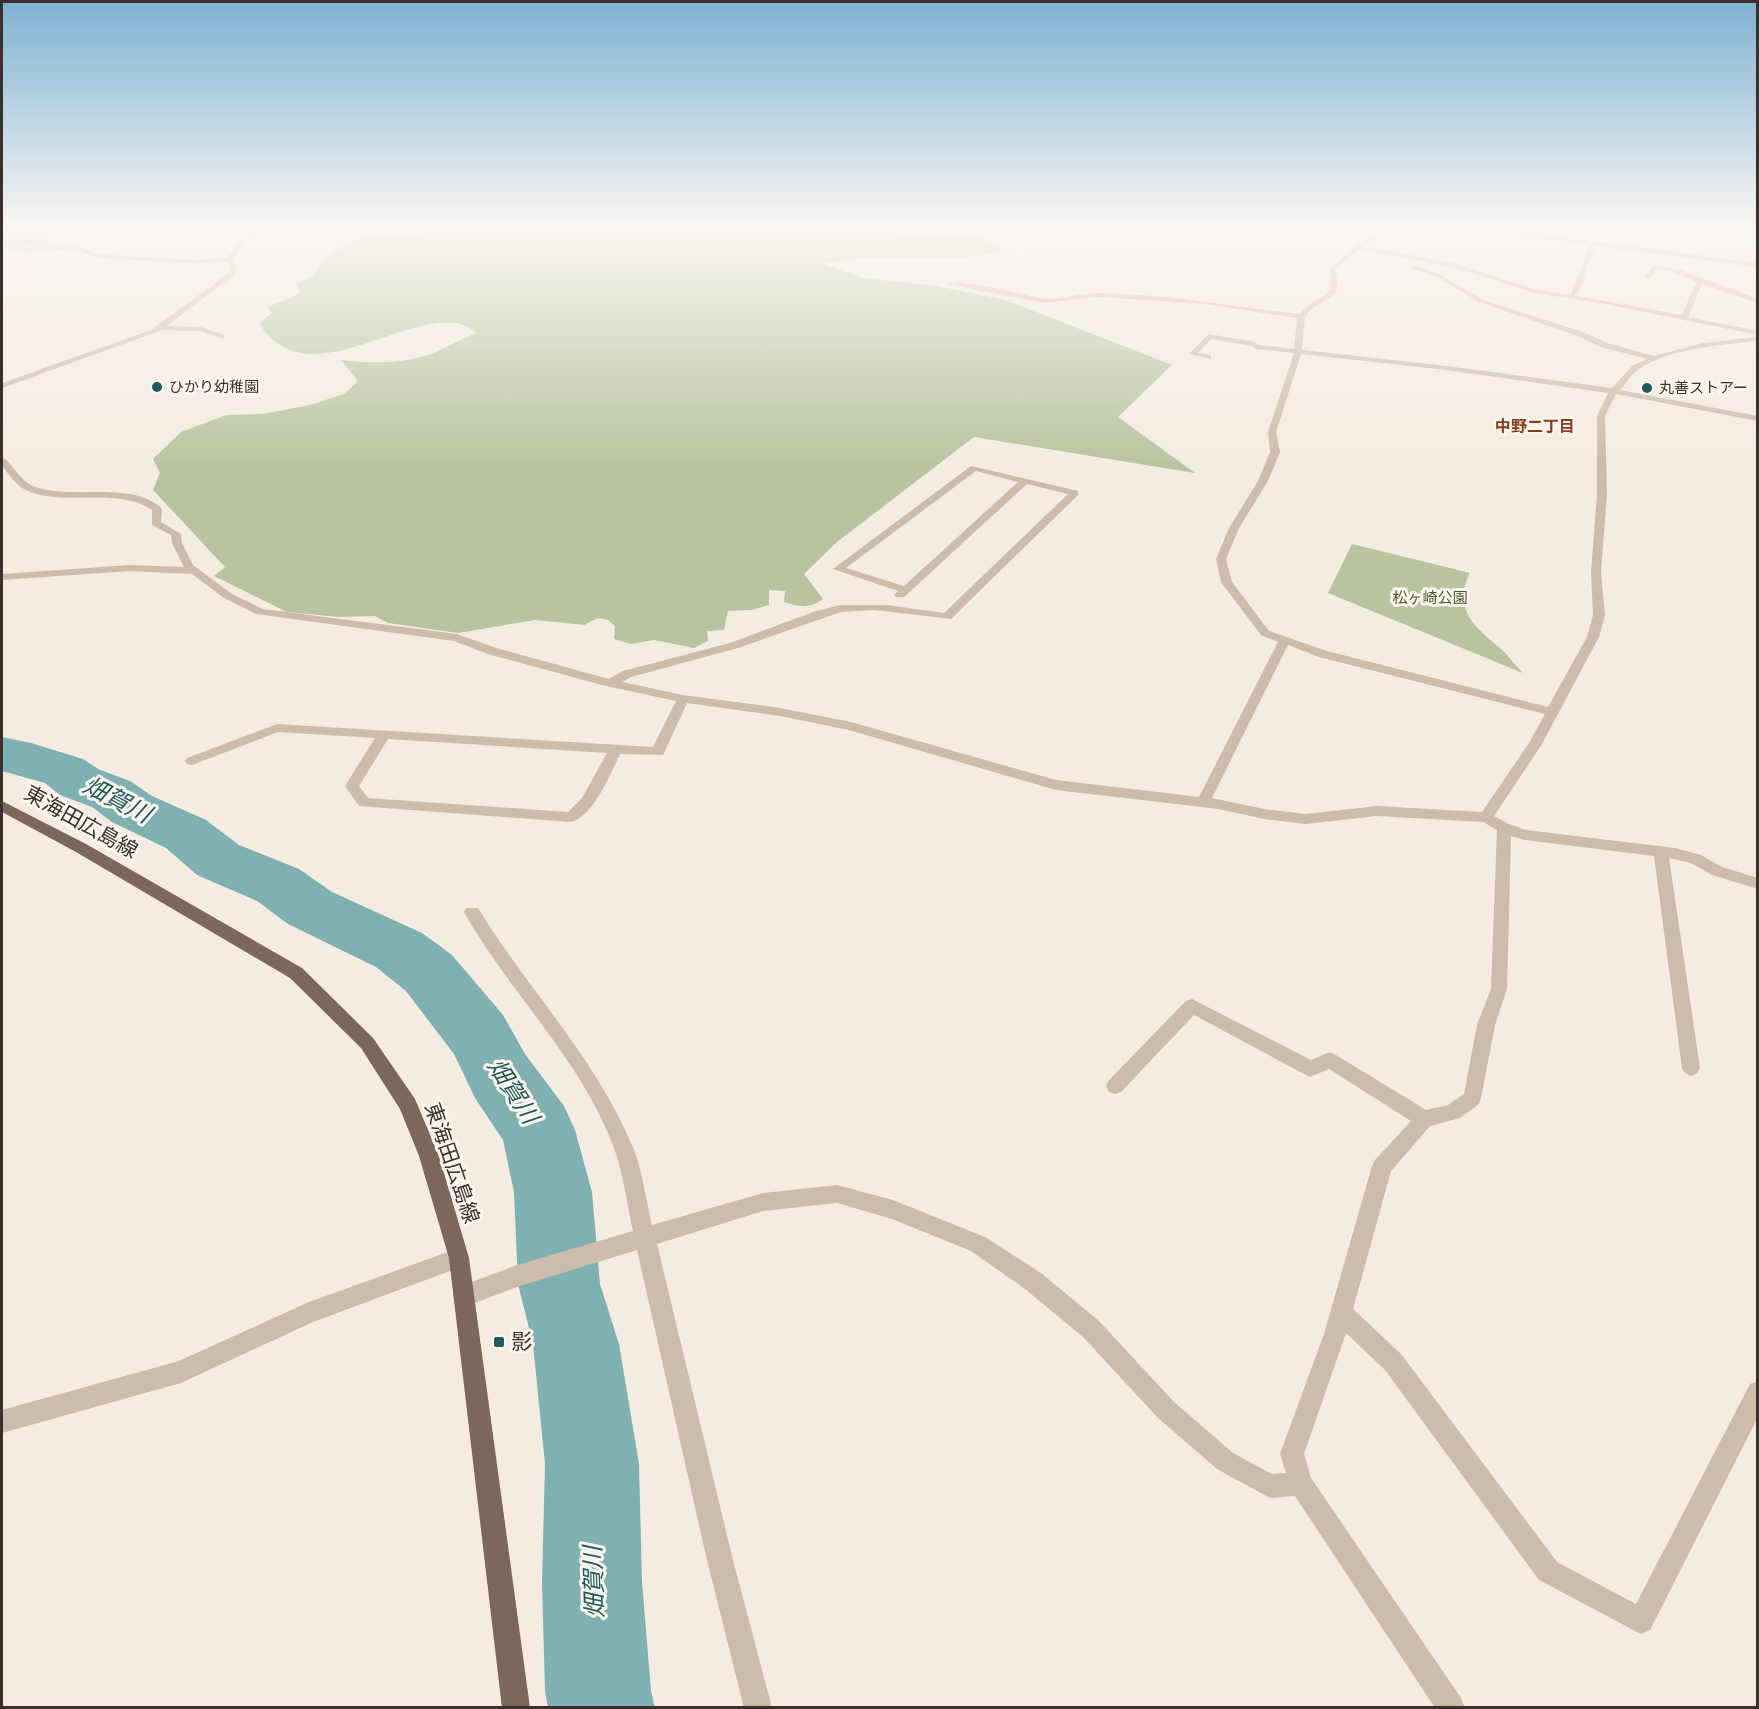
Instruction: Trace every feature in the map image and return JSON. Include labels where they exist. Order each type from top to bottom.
[{"type":"main road","name":"東海田広島線","points":[[2,806],[91,854],[296,973],[367,1044],[385,1067],[408,1105],[429,1155],[459,1258],[516,1707]]},
{"type":"street","points":[[2,386],[140,339],[162,328],[191,306]]},
{"type":"street","points":[[1230,306],[1301,316]]},
{"type":"street","points":[[1313,306],[1301,316],[1298,352],[1272,432],[1275,452],[1263,481],[1234,528],[1221,559],[1227,582],[1265,633],[1323,654],[1551,712]]},
{"type":"street","points":[[1495,306],[1580,334],[1604,345],[1654,358]]},
{"type":"street","points":[[1616,306],[1758,333]]},
{"type":"street","points":[[1684,318],[1690,306]]},
{"type":"street","points":[[162,328],[201,329],[222,337]]},
{"type":"street","points":[[1208,357],[1193,354],[1209,336],[1255,344],[1256,347],[1615,391],[1758,419]]},
{"type":"street","points":[[1486,817],[1535,744],[1593,637],[1599,615],[1596,572],[1602,494],[1601,416],[1608,398],[1619,383],[1635,368],[1654,358],[1703,345],[1758,339]]},
{"type":"street","points":[[2,461],[21,482],[30,488],[54,493],[134,497],[152,503],[157,509],[156,523],[176,534],[177,543],[189,567],[228,596],[260,612],[457,638],[492,651],[610,683],[683,699],[780,712],[851,726],[1056,785],[1203,802],[1306,819],[1377,811],[1486,817],[1504,828],[1525,835],[1633,846],[1661,853],[1675,853],[1696,859],[1717,871],[1758,884]]},
{"type":"street","points":[[610,683],[627,674],[758,638],[830,610],[851,607],[887,608],[947,617],[1075,493],[974,468],[838,568],[907,590]]},
{"type":"street","points":[[887,608],[1026,480]]},
{"type":"street","points":[[2,577],[130,568],[193,571]]},
{"type":"street","points":[[1203,802],[1285,640]]},
{"type":"street","points":[[192,761],[277,728],[658,752],[683,699]]},
{"type":"street","points":[[384,734],[352,786],[364,803],[571,817],[588,801],[616,749]]},
{"type":"street","points":[[1451,1707],[1300,1484],[1292,1454],[1341,1313],[1382,1166],[1424,1119],[1453,1112],[1472,1098],[1486,1025],[1499,989],[1504,828]]},
{"type":"street","points":[[1661,853],[1691,1068]]},
{"type":"street","points":[[472,912],[498,955],[583,1068],[609,1116],[624,1152],[637,1240],[758,1707]]},
{"type":"street","points":[[1114,1086],[1192,1006],[1310,1069],[1330,1060],[1424,1119]]},
{"type":"street","points":[[464,1296],[517,1276],[763,1202],[837,1194],[892,1210],[978,1244],[1033,1281],[1091,1329],[1166,1410],[1225,1461],[1270,1486],[1300,1484]]},
{"type":"street","points":[[2,1422],[181,1372],[309,1313],[459,1258]]},
{"type":"street","points":[[1341,1313],[1393,1362],[1548,1570],[1641,1622],[1758,1392]]},
{"type":"green space","points":[[1021,306],[1172,365],[1118,417],[1195,473],[974,437],[837,542],[804,574],[823,599],[809,606],[800,606],[784,602],[785,591],[769,590],[769,605],[752,610],[728,611],[724,630],[707,631],[708,641],[694,648],[654,640],[631,644],[614,639],[615,626],[608,620],[598,618],[584,625],[535,620],[458,633],[388,623],[375,616],[339,617],[287,612],[214,576],[225,567],[153,490],[160,473],[153,459],[181,432],[226,415],[263,414],[310,405],[344,394],[358,381],[341,360],[402,361],[438,351],[477,333],[458,324],[435,323],[326,353],[300,353],[277,343],[267,334],[260,322],[272,313],[267,307]]},
{"type":"green space","name":"松ヶ崎公園","points":[[1352,544],[1470,573],[1463,597],[1468,616],[1523,673],[1328,593]]},
{"type":"waterway","name":"畑賀川","points":[[2,754],[31,760],[64,771],[79,782],[111,794],[132,809],[186,834],[218,860],[278,885],[310,908],[399,950],[429,973],[479,1035],[500,1076],[538,1130],[553,1192],[559,1284],[576,1344],[592,1464],[592,1582],[598,1691],[602,1708]]},
{"type":"place","name":"ひかり幼稚園","points":[[157,387]]},
{"type":"place","name":"丸善ストアー","points":[[1647,388]]},
{"type":"place","name":"影","points":[[499,1342]]},
{"type":"district","name":"中野二丁目","points":[[1535,426]]}]
